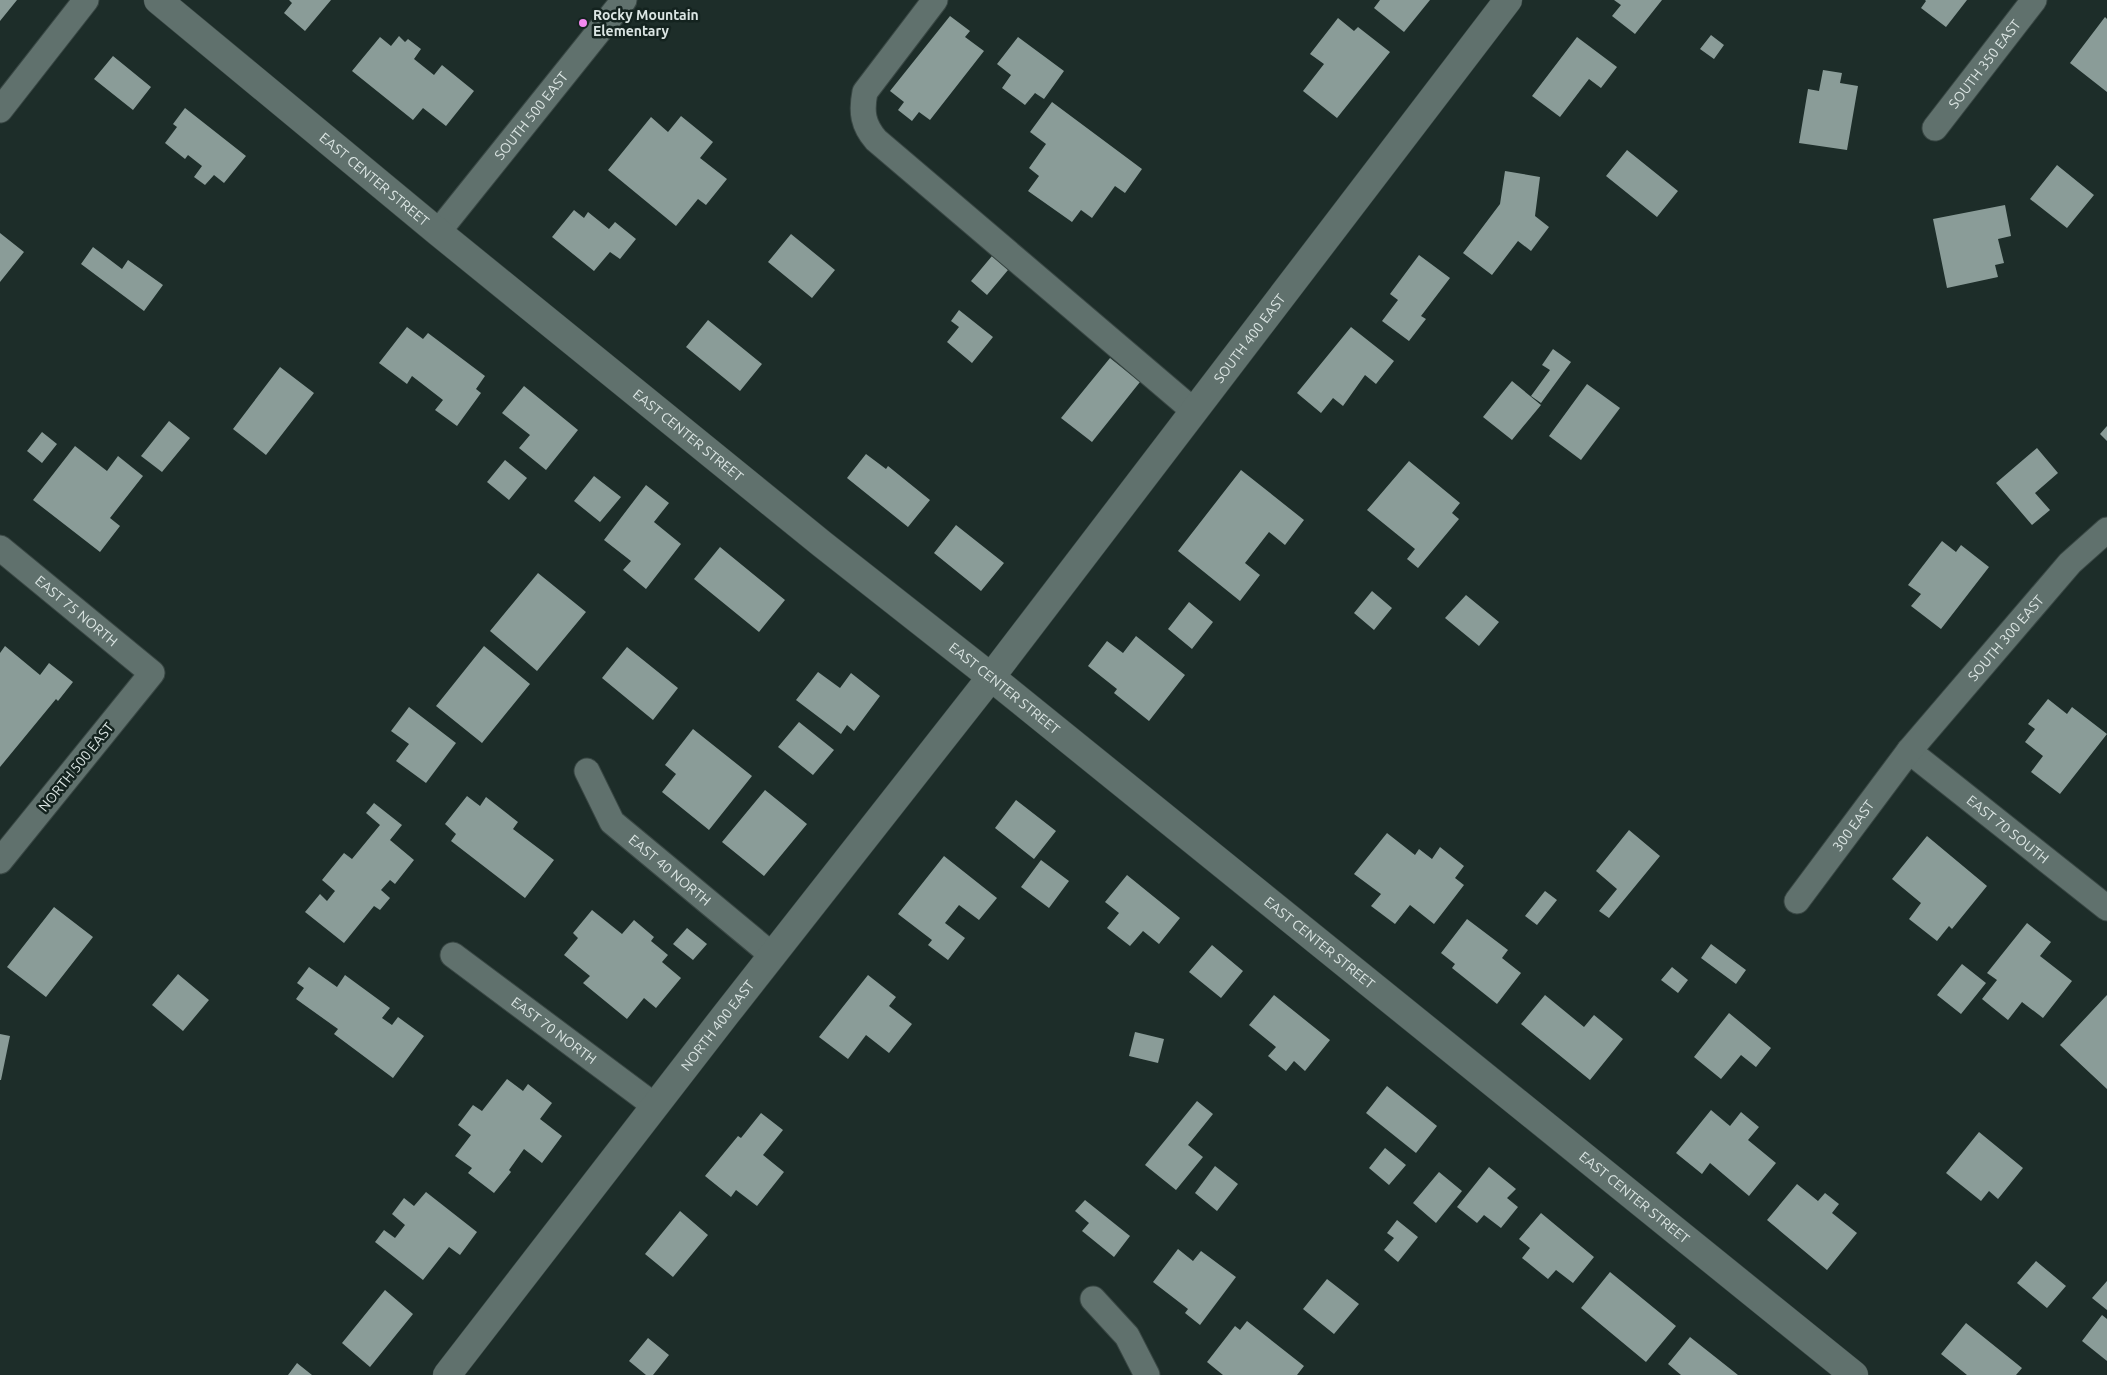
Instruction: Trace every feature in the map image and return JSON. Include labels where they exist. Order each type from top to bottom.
[{"type":"street","points":[[0,110],[86,0]]},
{"type":"street","name":"EAST CENTER STREET","points":[[158,0],[438,232],[830,550],[991,677],[1854,1375]]},
{"type":"street","name":"SOUTH 500 EAST","points":[[438,232],[624,0]]},
{"type":"street","points":[[934,0],[865,92],[862,105],[863,118],[867,129],[876,140],[1194,411]]},
{"type":"street","name":"SOUTH 400 EAST","points":[[991,677],[1508,0]]},
{"type":"street","name":"SOUTH 350 EAST","points":[[1935,128],[2034,0]]},
{"type":"street","name":"SOUTH 300 EAST","points":[[1910,751],[2070,563],[2107,530]]},
{"type":"street","name":"EAST 75 NORTH","points":[[0,548],[152,673]]},
{"type":"street","name":"NORTH 500 EAST","points":[[0,861],[152,673]]},
{"type":"street","name":"NORTH 400 EAST","points":[[446,1375],[654,1106],[991,677]]},
{"type":"street","name":"300 EAST","points":[[1797,901],[1910,751]]},
{"type":"street","name":"EAST 70 SOUTH","points":[[1910,751],[2107,908]]},
{"type":"street","name":"EAST 40 NORTH","points":[[587,771],[612,822],[772,955]]},
{"type":"street","name":"EAST 70 NORTH","points":[[453,955],[654,1106]]},
{"type":"street","points":[[1093,1299],[1127,1336],[1147,1375]]},
{"type":"building","points":[[0,0],[17,0],[0,21]]},
{"type":"building","points":[[289,0],[331,0],[305,31],[284,13],[292,3]]},
{"type":"building","points":[[1380,0],[1430,0],[1404,32],[1374,8]]},
{"type":"building","points":[[1614,0],[1662,0],[1635,34],[1612,16],[1621,5]]},
{"type":"building","points":[[1925,0],[1967,0],[1946,27],[1921,8]]},
{"type":"building","points":[[950,16],[970,31],[965,37],[984,51],[930,120],[919,112],[912,121],[898,110],[904,102],[890,91]]},
{"type":"building","points":[[2105,17],[2107,19],[2107,92],[2070,63]]},
{"type":"building","points":[[1338,18],[1354,31],[1358,27],[1390,52],[1337,118],[1303,91],[1324,64],[1310,54]]},
{"type":"building","points":[[1711,35],[1724,45],[1714,59],[1700,49]]},
{"type":"building","points":[[399,36],[405,42],[408,39],[421,49],[414,59],[434,75],[442,65],[474,91],[446,126],[423,108],[413,120],[352,71],[380,37],[391,46]]},
{"type":"building","points":[[1018,37],[1064,71],[1044,99],[1035,93],[1025,105],[1002,88],[1011,75],[997,64]]},
{"type":"building","points":[[1577,37],[1617,67],[1601,88],[1589,79],[1560,117],[1532,96]]},
{"type":"building","points":[[113,56],[151,87],[133,110],[94,79]]},
{"type":"building","points":[[1823,70],[1842,73],[1840,83],[1858,86],[1847,150],[1799,143],[1808,89],[1819,91]]},
{"type":"building","points":[[1052,102],[1142,169],[1125,193],[1115,186],[1092,218],[1081,210],[1072,222],[1028,191],[1039,176],[1029,168],[1046,144],[1030,132]]},
{"type":"building","points":[[185,108],[246,156],[224,183],[214,175],[205,185],[194,177],[202,166],[188,155],[185,159],[165,143],[177,127],[173,124]]},
{"type":"building","points":[[681,116],[713,142],[700,158],[727,179],[706,205],[698,199],[676,226],[608,170],[651,117],[668,132]]},
{"type":"building","points":[[1627,150],[1678,191],[1657,217],[1606,176]]},
{"type":"building","points":[[2057,165],[2094,195],[2067,228],[2030,199]]},
{"type":"building","points":[[1505,171],[1540,177],[1535,216],[1549,227],[1531,251],[1518,241],[1492,275],[1463,253],[1500,204]]},
{"type":"building","points":[[2005,205],[2011,236],[1998,239],[2004,263],[1995,265],[1998,277],[1947,288],[1933,219]]},
{"type":"building","points":[[574,210],[584,218],[588,212],[609,229],[615,222],[636,239],[620,259],[610,252],[594,271],[552,237]]},
{"type":"building","points":[[0,233],[24,252],[0,282]]},
{"type":"building","points":[[791,234],[835,270],[812,298],[768,262]]},
{"type":"building","points":[[93,247],[122,269],[128,260],[163,285],[144,311],[81,264]]},
{"type":"building","points":[[1419,255],[1450,278],[1421,316],[1426,319],[1409,341],[1382,321],[1398,300],[1390,294]]},
{"type":"building","points":[[992,256],[1008,270],[987,295],[971,281]]},
{"type":"building","points":[[959,310],[993,337],[972,363],[947,342],[959,327],[951,321]]},
{"type":"building","points":[[708,320],[762,364],[740,391],[686,347]]},
{"type":"building","points":[[407,327],[423,339],[428,333],[485,376],[476,389],[481,393],[457,426],[435,410],[443,400],[412,376],[407,384],[379,363]]},
{"type":"building","points":[[1351,327],[1394,361],[1376,384],[1365,375],[1343,406],[1333,398],[1321,413],[1297,393]]},
{"type":"building","points":[[1553,349],[1571,362],[1541,403],[1531,396],[1550,370],[1542,365]]},
{"type":"building","points":[[1110,358],[1140,382],[1092,442],[1061,418]]},
{"type":"building","points":[[280,367],[314,393],[266,455],[233,429]]},
{"type":"building","points":[[1512,381],[1541,405],[1512,440],[1483,417]]},
{"type":"building","points":[[1587,384],[1620,408],[1581,460],[1549,436]]},
{"type":"building","points":[[524,386],[578,430],[546,470],[519,448],[530,435],[502,413]]},
{"type":"building","points":[[169,421],[190,438],[162,472],[141,456]]},
{"type":"building","points":[[2107,426],[2107,441],[2100,434]]},
{"type":"building","points":[[42,432],[57,444],[42,463],[27,451]]},
{"type":"building","points":[[75,446],[107,471],[118,456],[143,476],[110,518],[120,526],[100,552],[33,500]]},
{"type":"building","points":[[2037,448],[2058,473],[2035,493],[2050,510],[2032,525],[1996,483]]},
{"type":"building","points":[[866,454],[886,469],[888,466],[930,500],[908,527],[847,478]]},
{"type":"building","points":[[505,460],[527,478],[509,500],[487,482]]},
{"type":"building","points":[[1409,461],[1460,503],[1452,513],[1459,519],[1418,568],[1407,559],[1415,549],[1367,510]]},
{"type":"building","points":[[1241,470],[1304,520],[1285,545],[1269,532],[1245,563],[1260,575],[1240,601],[1178,551]]},
{"type":"building","points":[[594,476],[621,497],[600,522],[574,501]]},
{"type":"building","points":[[646,485],[669,503],[654,522],[681,544],[646,589],[623,570],[631,561],[604,540]]},
{"type":"building","points":[[956,525],[1004,563],[981,591],[934,553]]},
{"type":"building","points":[[1942,541],[1956,552],[1961,545],[1989,567],[1941,629],[1911,606],[1921,594],[1908,585]]},
{"type":"building","points":[[720,547],[785,600],[759,632],[694,579]]},
{"type":"building","points":[[538,573],[586,612],[537,671],[490,631]]},
{"type":"building","points":[[1372,591],[1392,608],[1374,630],[1354,613]]},
{"type":"building","points":[[1466,595],[1499,622],[1479,646],[1445,618]]},
{"type":"building","points":[[1189,602],[1213,622],[1192,649],[1168,629]]},
{"type":"building","points":[[1136,636],[1185,675],[1149,721],[1114,693],[1117,689],[1088,666],[1107,641],[1123,653]]},
{"type":"building","points":[[5,646],[40,675],[49,663],[73,682],[58,701],[56,699],[0,767],[0,653]]},
{"type":"building","points":[[484,646],[530,684],[482,743],[436,706]]},
{"type":"building","points":[[627,647],[678,688],[653,720],[602,678]]},
{"type":"building","points":[[818,672],[840,688],[851,673],[880,696],[854,731],[847,725],[841,734],[796,700]]},
{"type":"building","points":[[2048,699],[2067,714],[2072,707],[2107,734],[2060,794],[2031,772],[2043,756],[2025,742],[2035,729],[2028,724]]},
{"type":"building","points":[[409,707],[456,743],[426,783],[396,761],[409,744],[391,731]]},
{"type":"building","points":[[799,722],[834,750],[813,775],[778,747]]},
{"type":"building","points":[[693,729],[752,776],[709,830],[662,792],[676,774],[665,765]]},
{"type":"building","points":[[765,790],[807,824],[764,876],[722,842]]},
{"type":"building","points":[[467,796],[480,806],[486,797],[518,822],[513,829],[554,860],[525,898],[451,841],[456,834],[445,824]]},
{"type":"building","points":[[1016,800],[1056,831],[1034,859],[995,828]]},
{"type":"building","points":[[374,803],[402,825],[390,840],[414,860],[395,884],[390,880],[381,890],[390,898],[380,910],[374,906],[344,943],[305,912],[320,894],[327,901],[335,891],[322,880],[344,853],[352,859],[380,825],[366,813]]},
{"type":"building","points":[[1629,830],[1660,856],[1609,918],[1599,911],[1617,889],[1596,871]]},
{"type":"building","points":[[1387,833],[1415,855],[1419,849],[1432,859],[1440,847],[1464,866],[1455,878],[1464,885],[1434,924],[1410,905],[1395,924],[1371,906],[1381,894],[1354,874]]},
{"type":"building","points":[[1927,836],[1987,886],[1952,929],[1949,926],[1937,941],[1909,919],[1921,903],[1892,879]]},
{"type":"building","points":[[944,856],[997,898],[979,920],[959,905],[945,923],[965,938],[948,960],[928,945],[932,940],[898,914]]},
{"type":"building","points":[[1041,860],[1069,881],[1049,908],[1021,887]]},
{"type":"building","points":[[1127,875],[1180,918],[1159,944],[1143,931],[1130,946],[1107,928],[1119,913],[1105,902]]},
{"type":"building","points":[[1545,891],[1557,900],[1537,925],[1525,916]]},
{"type":"building","points":[[54,907],[93,937],[46,997],[7,967]]},
{"type":"building","points":[[592,910],[622,934],[634,920],[654,937],[651,941],[668,955],[662,962],[681,978],[656,1008],[644,998],[627,1019],[583,983],[590,976],[564,955],[578,938],[573,933]]},
{"type":"building","points":[[1467,919],[1508,950],[1502,958],[1521,973],[1497,1004],[1452,968],[1455,964],[1441,953]]},
{"type":"building","points":[[2027,923],[2051,942],[2040,956],[2072,981],[2043,1018],[2022,1002],[2008,1020],[1982,999],[1997,980],[1987,973]]},
{"type":"building","points":[[687,928],[707,944],[693,960],[673,944]]},
{"type":"building","points":[[1711,944],[1746,970],[1736,984],[1701,958]]},
{"type":"building","points":[[1212,945],[1243,971],[1221,998],[1189,972]]},
{"type":"building","points":[[1962,964],[1986,983],[1961,1014],[1937,995]]},
{"type":"building","points":[[309,967],[337,987],[345,975],[390,1008],[382,1018],[392,1025],[398,1017],[424,1036],[393,1078],[334,1034],[338,1029],[296,999],[304,988],[297,983]]},
{"type":"building","points":[[1672,967],[1688,980],[1678,993],[1661,980]]},
{"type":"building","points":[[178,974],[209,1000],[183,1031],[152,1005]]},
{"type":"building","points":[[868,975],[896,997],[889,1006],[912,1024],[889,1053],[866,1035],[848,1059],[819,1037]]},
{"type":"building","points":[[1274,995],[1330,1040],[1305,1071],[1294,1061],[1286,1071],[1268,1056],[1276,1047],[1249,1025]]},
{"type":"building","points":[[1545,995],[1584,1027],[1594,1015],[1623,1039],[1590,1080],[1521,1024]]},
{"type":"building","points":[[2107,995],[2107,1089],[2060,1045]]},
{"type":"building","points":[[1729,1013],[1771,1048],[1756,1067],[1741,1055],[1721,1079],[1694,1057]]},
{"type":"building","points":[[1135,1032],[1164,1039],[1158,1063],[1129,1056]]},
{"type":"building","points":[[0,1034],[10,1036],[1,1080],[0,1080]]},
{"type":"building","points":[[507,1079],[523,1091],[528,1084],[552,1103],[540,1119],[562,1136],[542,1163],[524,1149],[509,1170],[511,1172],[494,1193],[468,1173],[472,1168],[455,1156],[471,1135],[458,1125],[473,1105],[482,1111]]},
{"type":"building","points":[[1387,1086],[1437,1126],[1416,1153],[1366,1113]]},
{"type":"building","points":[[1197,1101],[1213,1114],[1188,1145],[1203,1157],[1176,1190],[1145,1165]]},
{"type":"building","points":[[1711,1110],[1730,1126],[1741,1112],[1759,1127],[1748,1140],[1776,1163],[1749,1196],[1710,1163],[1702,1174],[1676,1153]]},
{"type":"building","points":[[761,1113],[783,1130],[763,1155],[784,1172],[757,1206],[736,1190],[731,1197],[705,1176],[738,1136],[741,1138]]},
{"type":"building","points":[[1979,1132],[2023,1168],[1998,1199],[1989,1191],[1981,1201],[1946,1173]]},
{"type":"building","points":[[1385,1148],[1406,1165],[1389,1185],[1369,1168]]},
{"type":"building","points":[[1215,1166],[1238,1184],[1217,1211],[1195,1193]]},
{"type":"building","points":[[1489,1167],[1516,1189],[1507,1198],[1518,1207],[1501,1228],[1484,1215],[1477,1223],[1457,1207]]},
{"type":"building","points":[[1439,1172],[1462,1191],[1436,1223],[1413,1203]]},
{"type":"building","points":[[1797,1184],[1818,1201],[1825,1193],[1839,1204],[1832,1213],[1857,1233],[1827,1270],[1767,1220]]},
{"type":"building","points":[[426,1192],[477,1232],[460,1255],[449,1247],[423,1280],[375,1242],[384,1230],[395,1238],[405,1225],[392,1214],[404,1198],[414,1206]]},
{"type":"building","points":[[1085,1200],[1130,1236],[1114,1257],[1082,1231],[1089,1223],[1075,1211]]},
{"type":"building","points":[[680,1211],[708,1235],[673,1277],[645,1254]]},
{"type":"building","points":[[1541,1213],[1594,1257],[1573,1283],[1556,1270],[1548,1279],[1522,1258],[1530,1248],[1519,1239]]},
{"type":"building","points":[[1397,1220],[1418,1237],[1398,1262],[1384,1250],[1394,1238],[1387,1233]]},
{"type":"building","points":[[1178,1249],[1193,1261],[1201,1251],[1236,1277],[1200,1325],[1185,1313],[1188,1309],[1153,1282]]},
{"type":"building","points":[[2036,1261],[2066,1286],[2047,1308],[2017,1283]]},
{"type":"building","points":[[1610,1272],[1676,1326],[1646,1362],[1581,1308]]},
{"type":"building","points":[[1327,1279],[1359,1304],[1334,1334],[1303,1309]]},
{"type":"building","points":[[2107,1281],[2107,1310],[2092,1298]]},
{"type":"building","points":[[385,1290],[413,1314],[370,1367],[342,1343]]},
{"type":"building","points":[[2102,1315],[2107,1319],[2107,1361],[2082,1341]]},
{"type":"building","points":[[1247,1321],[1304,1366],[1297,1375],[1223,1375],[1207,1362],[1235,1326],[1240,1330]]},
{"type":"building","points":[[1966,1323],[2022,1368],[2016,1375],[1967,1375],[1941,1354]]},
{"type":"building","points":[[1690,1337],[1738,1375],[1681,1375],[1668,1364]]},
{"type":"building","points":[[648,1338],[669,1355],[653,1375],[646,1375],[629,1361]]},
{"type":"building","points":[[297,1363],[312,1375],[288,1375]]},
{"type":"place","name":"Rocky Mountain Elementary","points":[[583,23]]}]
